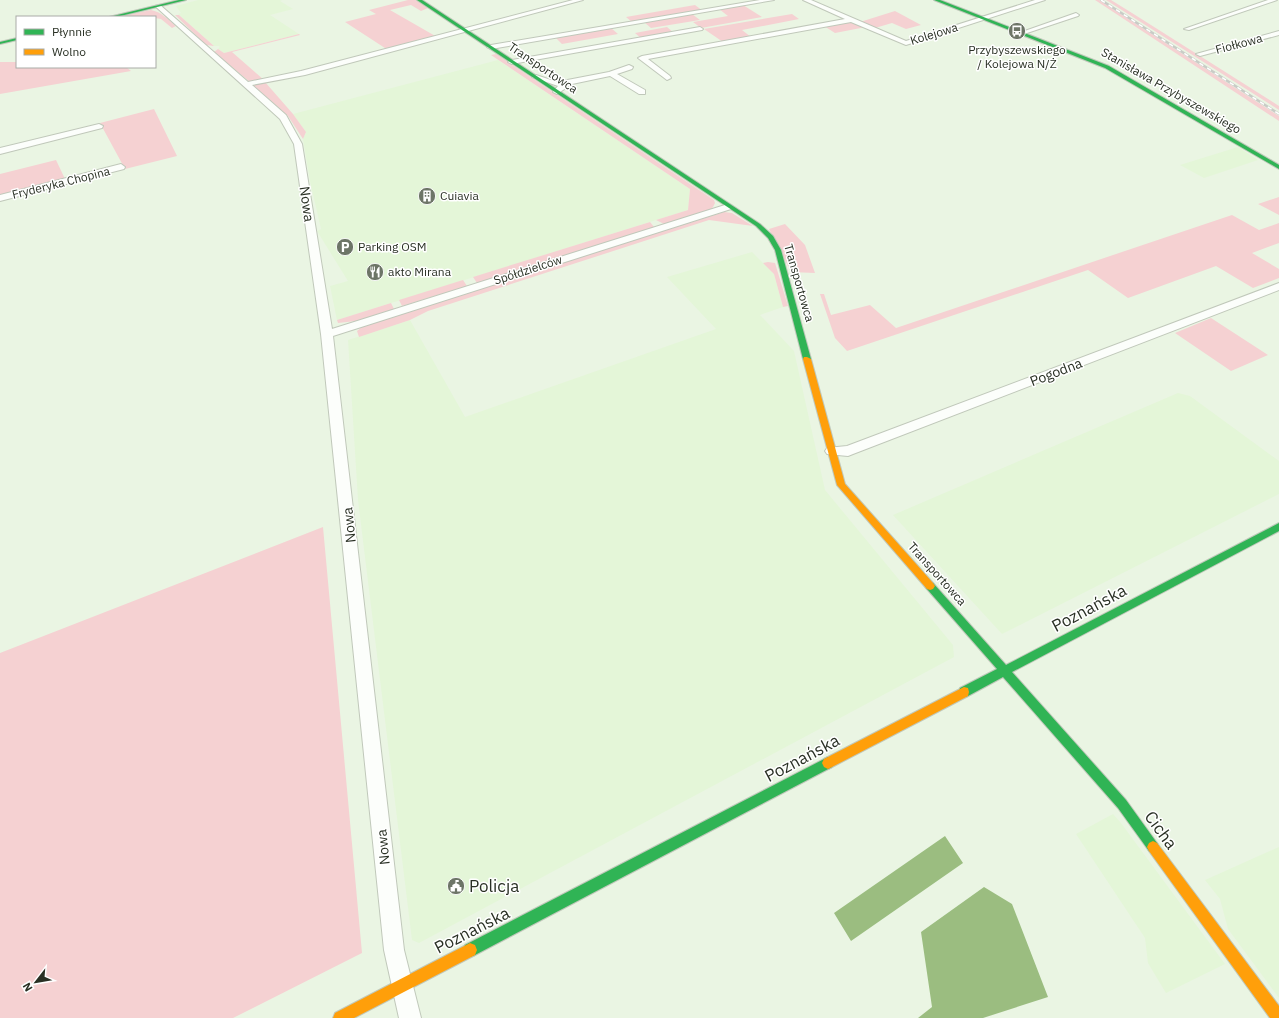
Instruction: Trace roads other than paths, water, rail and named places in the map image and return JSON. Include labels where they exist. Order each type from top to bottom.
[{"type":"street","points":[[115,16],[184,0]]},
{"type":"street","name":"Transportowca","points":[[419,0],[508,57],[557,92],[758,225],[777,246],[841,484],[1006,670]]},
{"type":"street","points":[[248,84],[302,73],[580,0]]},
{"type":"street","points":[[491,47],[770,0]]},
{"type":"street","name":"Kolejowa","points":[[806,0],[906,43],[1042,0]]},
{"type":"street","name":"Stanisława Przybyszewskiego","points":[[936,0],[1107,67],[1279,167]]},
{"type":"street","points":[[1187,29],[1274,0],[1279,2]]},
{"type":"street","name":"Nowa","points":[[158,6],[248,84],[283,117],[298,144],[327,334],[393,942],[401,985],[410,1018]]},
{"type":"street","points":[[1022,33],[1076,15]]},
{"type":"street","points":[[536,77],[557,84],[570,82],[612,74],[630,67],[644,59],[642,58],[851,20]]},
{"type":"street","points":[[508,57],[700,29]]},
{"type":"street","name":"Fiołkowa","points":[[1200,54],[1279,33]]},
{"type":"street","points":[[0,43],[16,39]]},
{"type":"street","points":[[644,59],[667,78]]},
{"type":"street","points":[[630,67],[650,65]]},
{"type":"street","points":[[612,74],[642,92]]},
{"type":"street","points":[[557,92],[563,85],[570,82]]},
{"type":"street","points":[[0,152],[99,126]]},
{"type":"street","name":"Fryderyka Chopina","points":[[0,198],[121,167]]},
{"type":"street","name":"Spółdzielców","points":[[327,334],[728,206]]},
{"type":"street","name":"Pogodna","points":[[832,451],[848,451],[1279,286]]},
{"type":"street","name":"Poznańska","points":[[340,1018],[1279,527]]},
{"type":"street","name":"Cicha","points":[[1006,670],[1122,804],[1279,1018]]},
{"type":"railway","points":[[1101,0],[1279,114]]},
{"type":"place","name":"Przybyszewskiego / Kolejowa N/Ż","points":[[1017,31]]},
{"type":"place","name":"Cuiavia","points":[[427,196]]},
{"type":"place","name":"Parking OSM","points":[[345,247]]},
{"type":"place","name":"akto Mirana","points":[[375,272]]},
{"type":"place","name":"Policja","points":[[456,886]]}]
